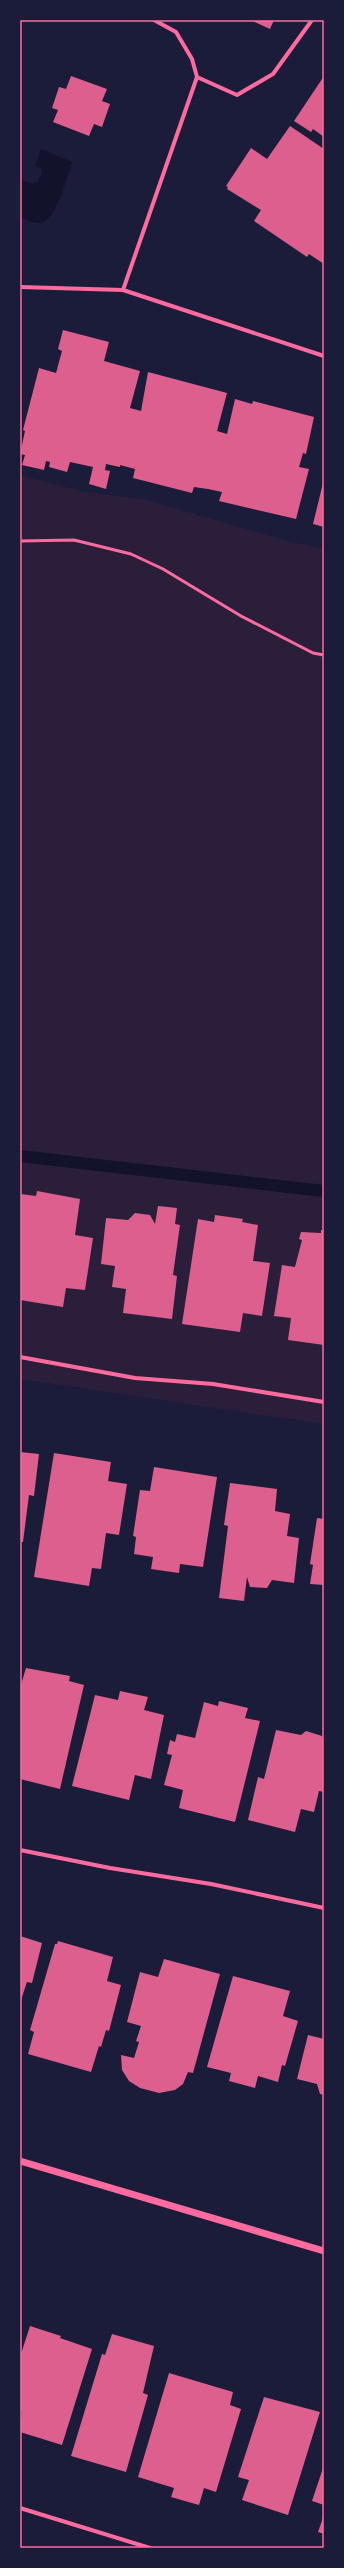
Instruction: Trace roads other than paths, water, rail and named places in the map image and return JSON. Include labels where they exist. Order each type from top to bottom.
[{"type":"street","points":[[123,290],[197,77],[192,59],[176,32],[154,20]]},
{"type":"street","points":[[197,77],[237,95],[273,74],[312,20]]},
{"type":"street","points":[[20,287],[123,290],[324,356]]},
{"type":"street","points":[[20,1357],[135,1378],[213,1384],[324,1402]]},
{"type":"street","points":[[20,1850],[110,1868],[211,1884],[324,1908]]},
{"type":"street","points":[[20,2161],[324,2251]]},
{"type":"street","points":[[20,2508],[150,2548]]},
{"type":"lane","points":[[20,541],[74,540],[131,554],[163,569],[241,616],[313,653],[324,655]]},
{"type":"waterway","points":[[20,1156],[324,1191]]}]
